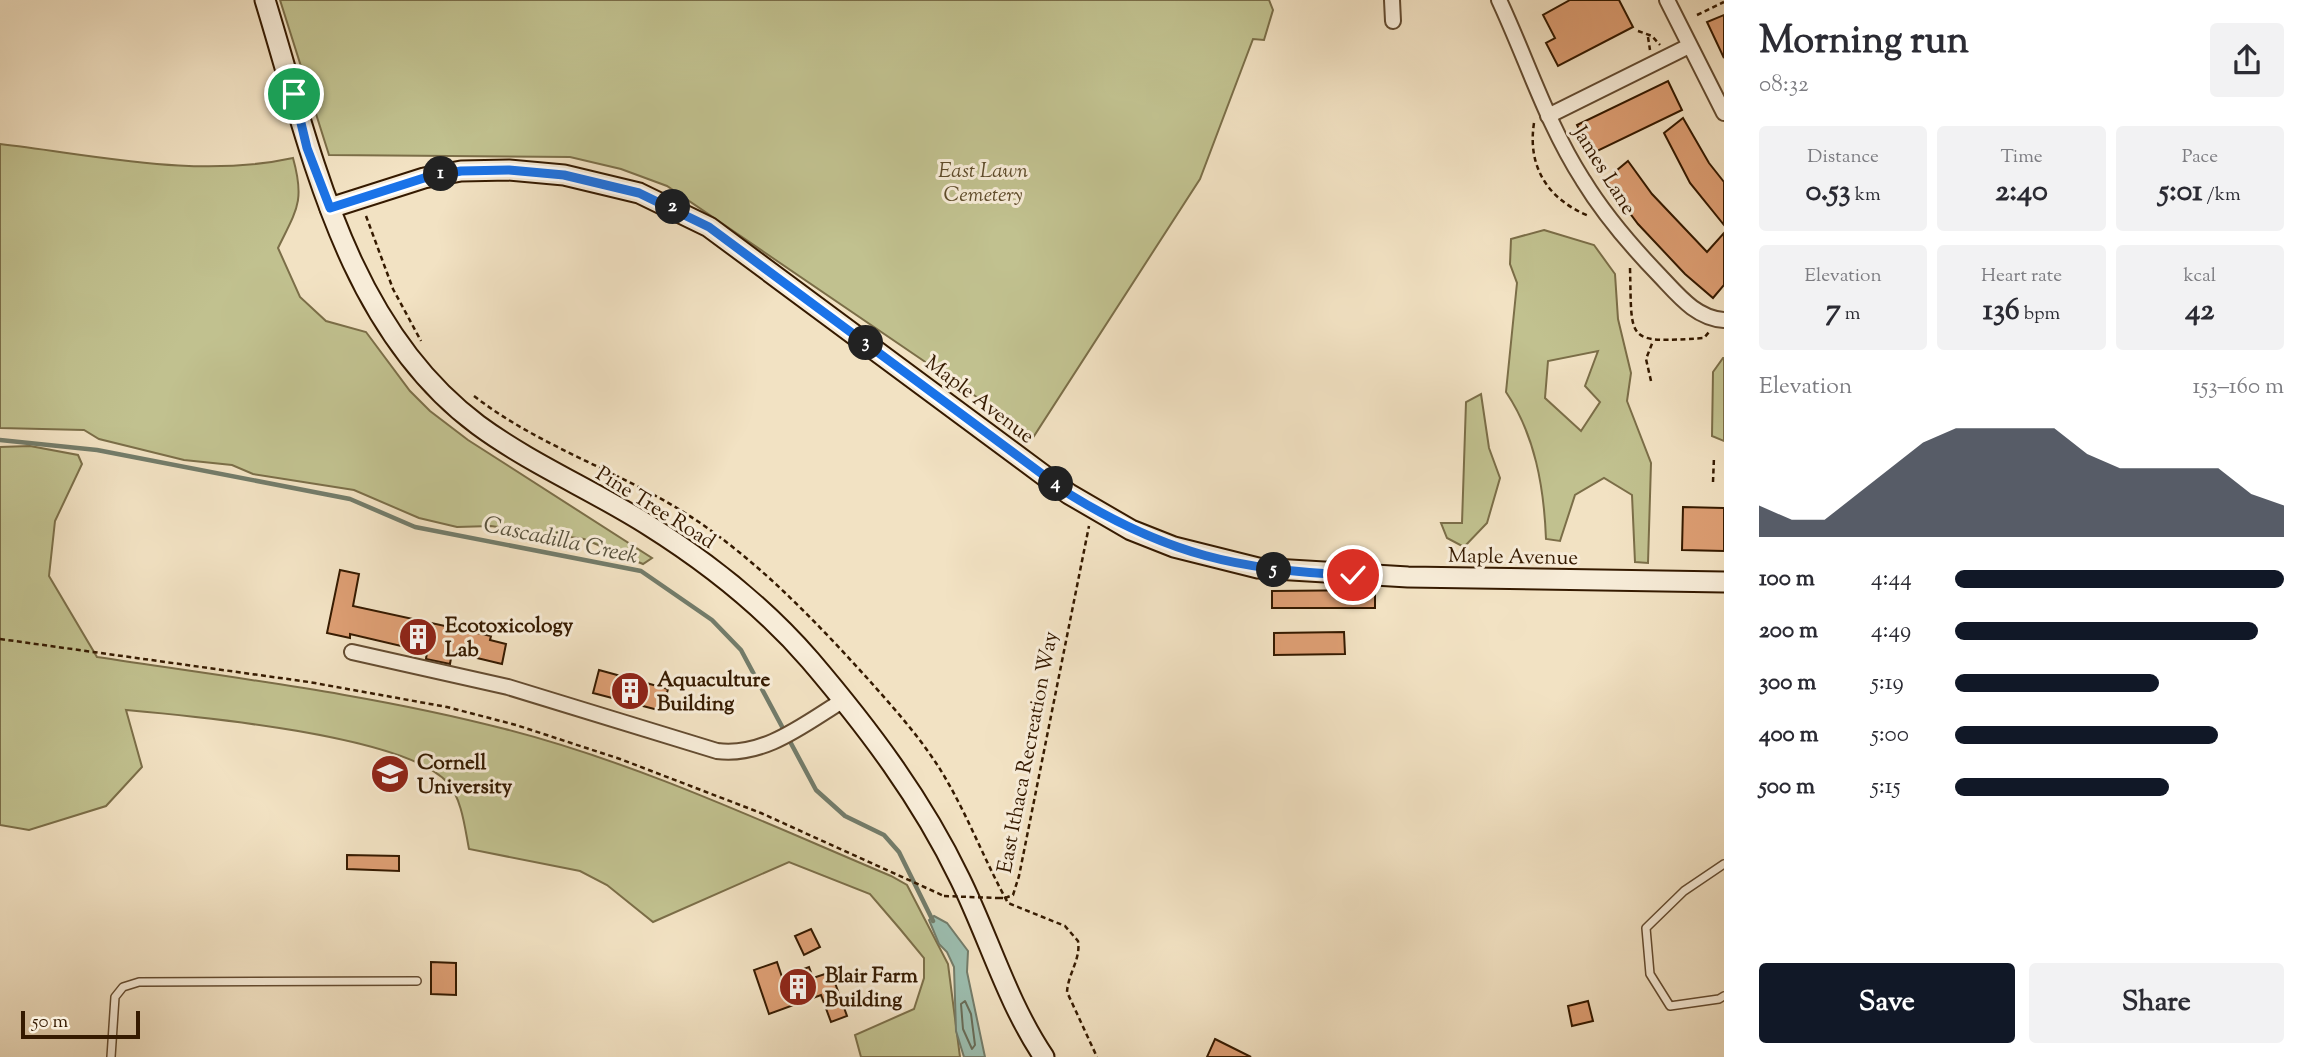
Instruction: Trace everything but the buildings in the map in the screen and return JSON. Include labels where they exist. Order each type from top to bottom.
[{"type":"street","name":"Pine Tree Road","points":[[265,0],[307,148],[330,208],[385,321],[409,356],[453,404],[506,443],[648,525],[708,566],[763,612],[809,659],[890,759],[928,818],[960,880],[1020,1016],[1044,1057]]},
{"type":"street","points":[[1392,0],[1394,21]]},
{"type":"street","name":"James Lane","points":[[1499,0],[1548,116],[1582,180],[1622,237],[1684,301],[1706,319],[1724,320]]},
{"type":"street","points":[[1667,0],[1724,113]]},
{"type":"street","points":[[1548,116],[1689,46]]},
{"type":"street","name":"Maple Avenue","points":[[330,208],[424,178],[461,171],[509,170],[564,175],[639,193],[709,227],[1069,494],[1131,530],[1217,560],[1298,573],[1665,577],[1724,582]]},
{"type":"street","points":[[352,652],[508,687],[717,751],[736,753],[772,743],[842,701]]},
{"type":"lane","points":[[1724,864],[1684,891],[1646,928],[1650,974],[1670,1006],[1724,996]]},
{"type":"lane","points":[[111,1057],[115,997],[123,987],[139,982],[417,981]]},
{"type":"path","points":[[1697,15],[1724,2]]},
{"type":"path","points":[[1638,31],[1660,46]]},
{"type":"path","points":[[1649,36],[1650,50]]},
{"type":"path","points":[[1651,381],[1646,359],[1653,341]]},
{"type":"path","points":[[1713,482],[1714,457]]},
{"type":"path","name":"East Ithaca Recreation Way","points":[[1090,523],[1019,876],[1013,895],[1005,898],[1016,908],[1065,926],[1078,941],[1078,957],[1068,981],[1067,992],[1097,1057]]},
{"type":"path","points":[[0,639],[309,682],[447,707],[620,759],[761,813],[944,896],[1005,898]]},
{"type":"green space","name":"East Lawn Cemetery","points":[[280,0],[1269,0],[1273,10],[1264,40],[1253,39],[1200,179],[1034,436],[667,186],[621,169],[570,157],[329,155]]},
{"type":"green space","points":[[0,144],[183,166],[257,164],[293,158],[299,195],[294,214],[278,248],[300,297],[326,321],[366,332],[410,391],[430,411],[468,440],[652,558],[643,564],[584,539],[491,526],[457,527],[419,518],[354,490],[253,474],[232,465],[184,460],[99,439],[84,430],[0,428]]},
{"type":"green space","points":[[1544,230],[1594,245],[1615,274],[1618,319],[1631,373],[1627,401],[1651,463],[1648,563],[1635,562],[1632,495],[1604,478],[1575,495],[1560,541],[1546,539],[1536,462],[1524,426],[1506,392],[1517,283],[1510,264],[1511,239]],"holes":[[[1598,351],[1585,386],[1600,402],[1581,431],[1545,398],[1548,361]]]},
{"type":"green space","points":[[1723,358],[1724,441],[1712,436],[1713,372]]},
{"type":"green space","points":[[1481,394],[1489,448],[1500,478],[1487,523],[1464,547],[1447,538],[1441,523],[1462,523],[1466,402]]},
{"type":"green space","points":[[30,446],[78,455],[82,464],[55,521],[49,576],[97,657],[353,696],[505,729],[652,776],[891,876],[907,885],[948,964],[960,1057],[861,1057],[855,1035],[914,1009],[924,978],[924,958],[870,894],[789,862],[653,922],[607,885],[580,871],[469,849],[460,806],[448,783],[425,766],[389,752],[345,740],[246,723],[126,710],[142,767],[106,806],[29,830],[0,825],[0,447]]},
{"type":"water","points":[[934,916],[947,923],[968,951],[967,972],[985,1057],[964,1057],[956,1031],[954,967],[947,952],[939,944],[929,920]]},
{"type":"waterway","name":"Cascadilla Creek","points":[[0,440],[97,450],[350,499],[415,527],[641,571],[712,620],[741,650],[816,790],[845,816],[884,835],[899,852],[933,921]]},
{"type":"place","name":"Ecotoxicology Lab","points":[[418,637]]},
{"type":"place","name":"Aquaculture Building","points":[[630,691]]},
{"type":"place","name":"Cornell University","points":[[390,774]]},
{"type":"place","name":"Blair Farm Building","points":[[798,987]]},
{"type":"route","points":[[294,94],[307,148],[330,208],[424,178],[461,171],[509,170],[564,175],[604,182],[639,193],[676,208],[709,227],[1069,494],[1131,530],[1174,547],[1258,569],[1353,575]]}]
